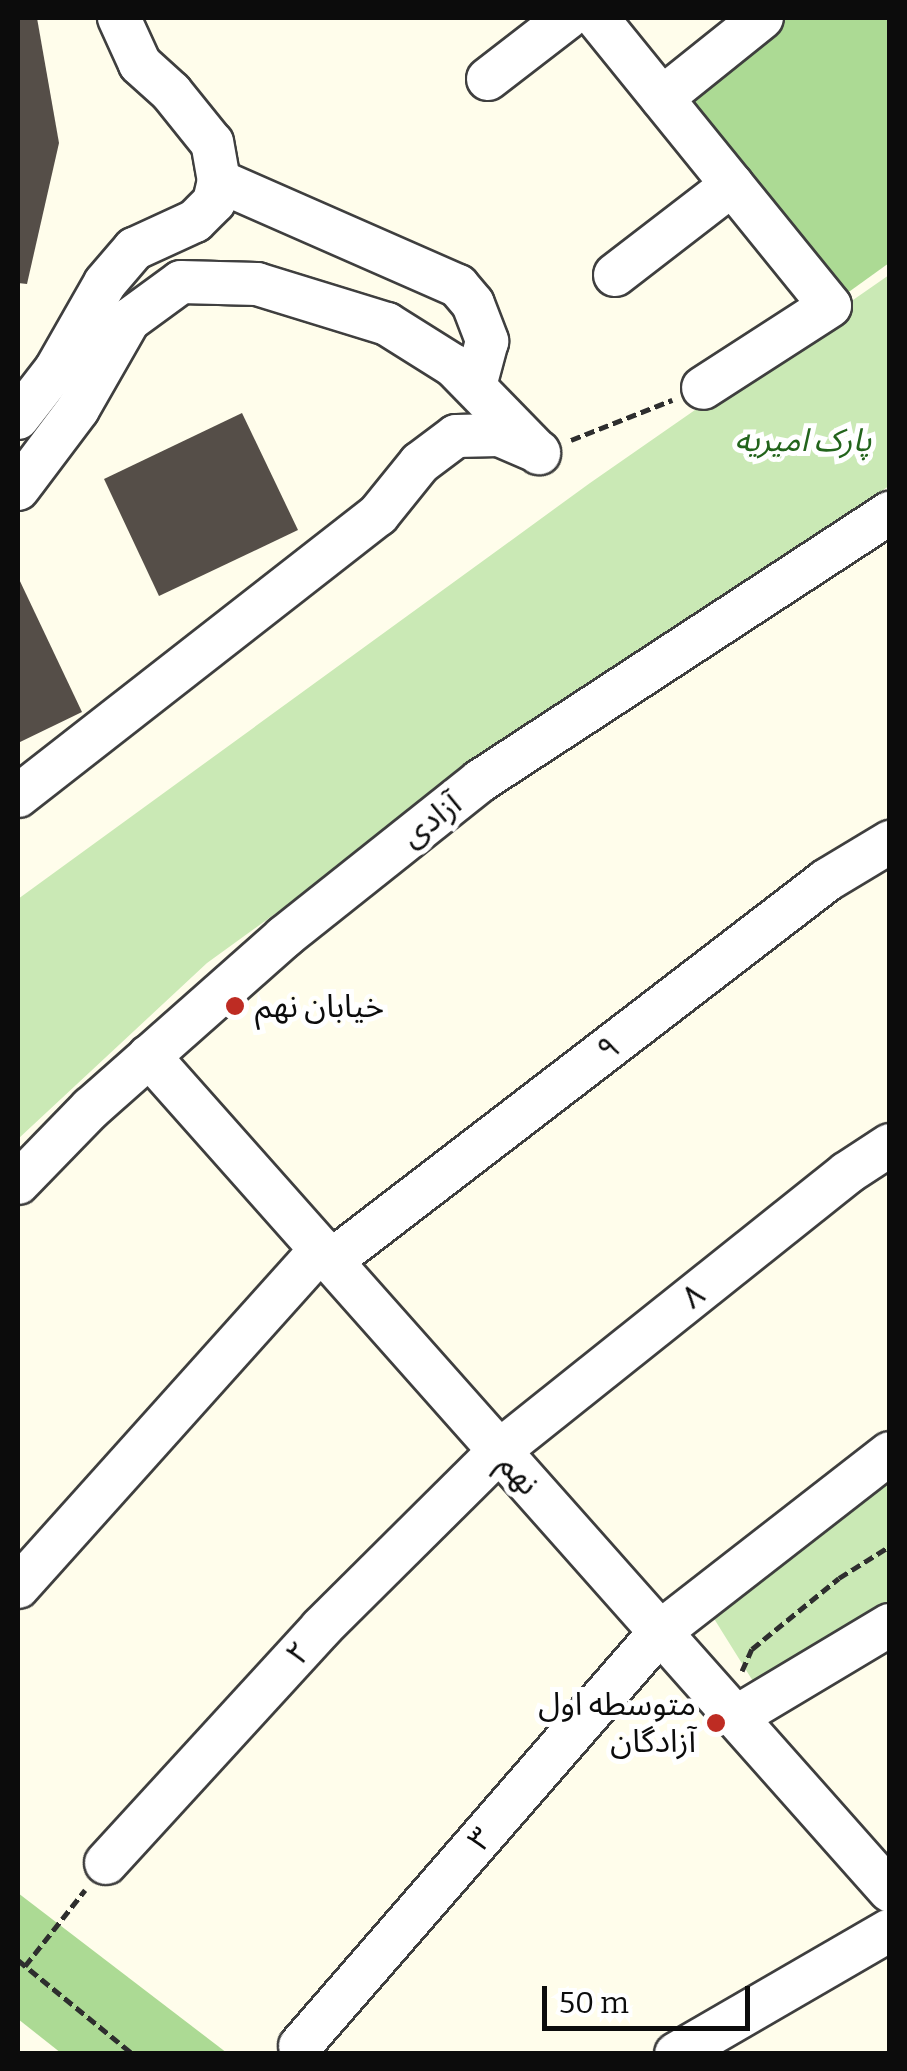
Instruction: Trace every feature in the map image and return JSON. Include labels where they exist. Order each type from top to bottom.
[{"type":"street","points":[[18,418],[56,370],[105,283],[134,249],[195,221],[214,202],[219,181],[212,143],[171,92],[140,64],[119,18]]},
{"type":"street","points":[[488,79],[567,18]]},
{"type":"street","points":[[598,18],[830,306],[703,388]]},
{"type":"street","points":[[662,98],[762,18]]},
{"type":"street","points":[[219,181],[436,272],[458,286],[474,304],[487,342],[475,386]]},
{"type":"street","points":[[615,275],[732,185]]},
{"type":"street","points":[[18,489],[78,409],[128,320],[181,282],[257,284],[388,324],[454,366],[539,453]]},
{"type":"street","points":[[18,796],[378,514],[420,463],[456,436],[499,435],[539,453]]},
{"type":"street","name":"آزادی","points":[[18,1184],[91,1108],[284,937],[480,781],[890,513]]},
{"type":"street","name":"۹","points":[[18,1587],[326,1255],[827,880],[890,842]]},
{"type":"street","name":"نهم","points":[[150,1056],[890,1891]]},
{"type":"street","name":"۸","points":[[499,1451],[847,1173],[890,1145]]},
{"type":"street","name":"۲","points":[[106,1863],[321,1628],[499,1451]]},
{"type":"street","name":"۳","points":[[300,2046],[660,1632],[890,1453]]},
{"type":"street","points":[[730,1711],[890,1626]]},
{"type":"street","points":[[676,2054],[890,1930]]},
{"type":"path","points":[[539,453],[703,388]]},
{"type":"path","points":[[730,1711],[752,1649],[840,1578],[890,1546]]},
{"type":"path","points":[[25,1966],[106,1863]]},
{"type":"path","points":[[18,1960],[133,2054]]},
{"type":"path","points":[[151,2054],[175,2054]]},
{"type":"green space","points":[[772,18],[889,18],[889,263],[839,299],[684,87]]},
{"type":"green space","name":"پارک امیریه","points":[[889,275],[889,486],[614,669],[207,963],[18,1139],[18,899],[590,483]]},
{"type":"green space","points":[[889,1470],[889,1604],[756,1686],[708,1609]]},
{"type":"green space","points":[[18,1893],[227,2053],[61,2053],[18,2019]]},
{"type":"building","points":[[18,18],[37,18],[59,143],[27,284],[18,283]]},
{"type":"building","points":[[242,413],[298,530],[159,596],[104,479]]},
{"type":"building","points":[[18,577],[82,712],[18,743]]},
{"type":"place","name":"خیابان نهم","points":[[235,1006]]},
{"type":"place","name":"متوسطه اول آزادگان","points":[[716,1723]]}]
